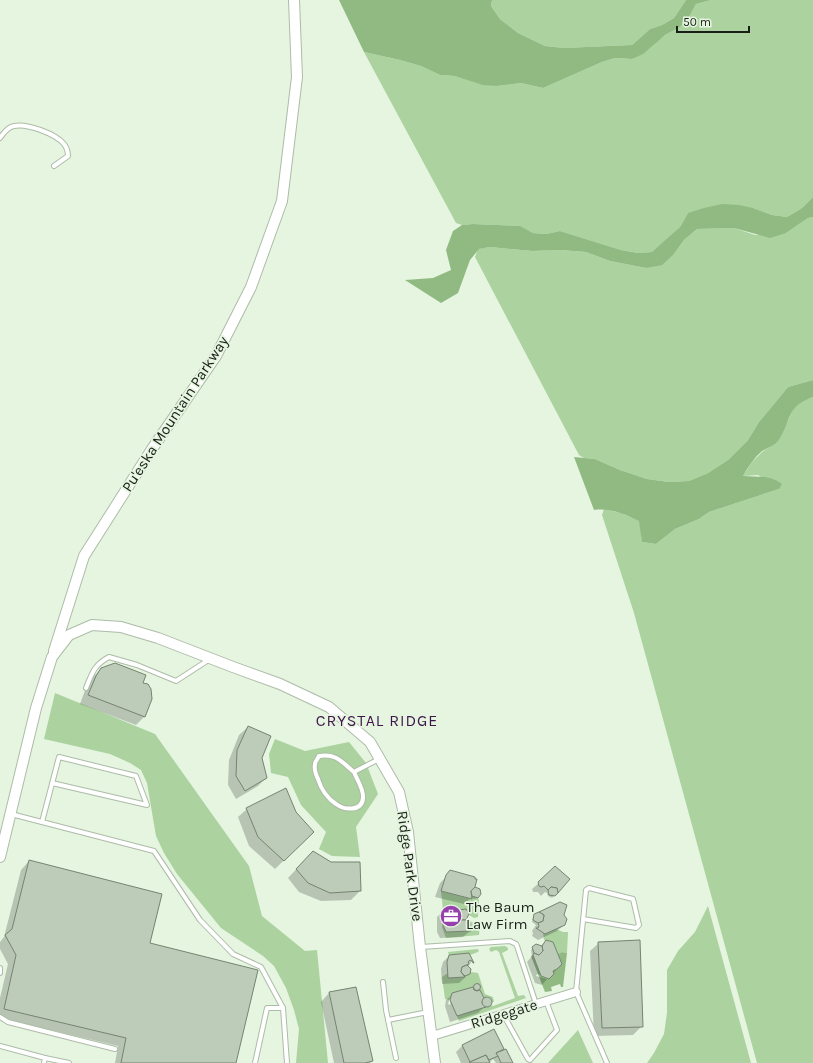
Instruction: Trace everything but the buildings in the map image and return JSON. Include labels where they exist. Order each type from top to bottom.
[{"type":"street","name":"Pu'eska Mountain Parkway","points":[[0,857],[36,708],[84,556],[152,448],[216,356],[251,287],[282,201],[297,77],[294,0]]},
{"type":"street","name":"Ridge Park Drive","points":[[52,657],[69,635],[92,625],[121,627],[158,638],[280,684],[329,707],[370,742],[399,792],[408,832],[420,947],[435,1063]]},
{"type":"street","name":"Ridgegate","points":[[432,1036],[576,992]]},
{"type":"lane","points":[[0,138],[5,131],[16,126],[25,126],[48,134],[64,144],[67,150],[68,156],[54,166]]},
{"type":"lane","points":[[86,688],[92,673],[99,662],[109,657],[137,665],[176,681],[211,659]]},
{"type":"lane","points":[[328,754],[341,761],[354,772],[361,788],[363,798],[361,805],[356,809],[346,809],[336,804],[322,790],[316,775],[315,764],[319,756],[328,754]]},
{"type":"lane","points":[[42,822],[52,783],[59,757],[136,776],[147,805],[52,783]]},
{"type":"lane","points":[[354,772],[380,759]]},
{"type":"lane","points":[[10,814],[154,851],[200,920],[233,954],[261,967],[283,1008],[287,1063]]},
{"type":"lane","points":[[583,919],[636,928],[639,925],[633,899],[589,888],[586,890],[583,919],[576,992],[607,1063]]},
{"type":"lane","points":[[420,947],[513,942],[517,946],[536,1004]]},
{"type":"lane","points":[[0,968],[0,973]]},
{"type":"lane","points":[[383,982],[388,1020],[396,1058]]},
{"type":"lane","points":[[503,1014],[528,1059],[530,1060],[557,1030],[546,1001]]},
{"type":"lane","points":[[255,1063],[267,1008],[283,1008]]},
{"type":"lane","points":[[388,1020],[429,1012]]},
{"type":"lane","points":[[0,1017],[8,1022],[114,1049]]},
{"type":"lane","points":[[0,1046],[68,1063]]},
{"type":"lane","points":[[44,1063],[45,1058]]},
{"type":"green space","points":[[339,0],[492,0],[491,6],[500,19],[518,33],[545,46],[564,48],[632,45],[650,29],[662,25],[674,18],[686,0],[711,0],[696,4],[689,17],[680,27],[665,35],[643,54],[632,59],[615,58],[602,62],[543,88],[521,83],[497,86],[483,85],[455,76],[440,75],[421,66],[400,60],[364,52]]},
{"type":"green space","points":[[492,0],[686,0],[674,18],[662,25],[650,29],[632,45],[564,48],[545,46],[518,33],[500,19],[491,6]]},
{"type":"green space","points":[[711,0],[813,0],[813,197],[802,208],[787,217],[772,215],[753,208],[688,213],[680,227],[652,252],[638,253],[621,250],[560,231],[546,234],[533,233],[519,226],[462,225],[456,223],[364,52],[421,66],[440,75],[455,76],[497,86],[521,83],[543,88],[602,62],[615,58],[632,59],[665,35],[680,27],[689,17],[696,4]]},
{"type":"green space","points":[[813,197],[813,217],[808,218],[786,233],[770,238],[734,228],[697,229],[684,240],[674,254],[662,265],[646,268],[610,261],[586,252],[560,250],[532,251],[490,247],[479,249],[470,260],[458,293],[441,303],[405,280],[433,278],[451,270],[446,250],[453,231],[462,225],[520,226],[533,233],[546,234],[560,231],[621,250],[638,253],[652,252],[680,227],[688,213],[722,204],[739,205],[772,215],[787,217],[802,208]]},
{"type":"green space","points":[[813,217],[813,380],[788,387],[759,422],[748,440],[728,460],[708,473],[689,481],[669,482],[647,479],[620,470],[595,459],[584,458],[579,455],[475,257],[478,249],[490,247],[532,251],[560,250],[586,252],[610,261],[646,268],[674,254],[684,240],[697,229],[734,228],[755,235],[786,233],[808,218]]},
{"type":"green space","points":[[813,380],[813,397],[804,401],[793,410],[778,441],[759,454],[743,476],[773,479],[782,484],[779,489],[709,512],[699,519],[675,529],[656,544],[642,542],[639,521],[612,511],[594,510],[574,457],[595,459],[620,470],[647,479],[669,482],[689,481],[708,473],[728,460],[748,440],[759,422],[788,387]]},
{"type":"green space","points":[[813,397],[813,1063],[757,1063],[634,613],[602,515],[604,509],[621,513],[640,521],[642,542],[656,544],[675,529],[699,519],[709,512],[779,489],[758,475],[743,476],[752,462],[762,452],[777,442],[794,408],[804,400]]},
{"type":"green space","points":[[55,693],[155,734],[249,866],[262,916],[305,951],[317,950],[328,1063],[296,1063],[299,1029],[286,988],[274,966],[263,956],[221,928],[177,874],[164,853],[156,836],[147,783],[141,770],[110,754],[44,739]]},
{"type":"green space","points":[[275,739],[305,751],[349,742],[366,763],[378,794],[356,827],[360,857],[332,856],[319,849],[326,832],[301,805],[288,777],[271,773],[269,754]]},
{"type":"green space","points":[[441,891],[471,899],[472,896],[478,898],[478,917],[474,918],[469,915],[466,909],[443,910]]},
{"type":"green space","points":[[708,906],[751,1063],[647,1063],[664,1034],[667,1013],[667,970],[678,951],[695,932]]},
{"type":"green space","points":[[470,921],[480,926],[479,935],[446,938],[442,927],[443,925],[447,932],[470,931]]},
{"type":"green space","points":[[556,929],[563,932],[568,932],[567,953],[562,952],[558,954],[553,942],[544,940],[543,933],[545,934]]},
{"type":"green space","points":[[505,946],[508,948],[508,950],[502,953],[518,996],[524,995],[526,998],[459,1021],[457,1016],[515,998],[499,952],[496,950],[491,952],[489,949],[491,947]]},
{"type":"green space","points":[[479,950],[478,952],[470,955],[469,953],[449,955],[448,952]]},
{"type":"green space","points":[[562,952],[567,953],[563,987],[561,987],[560,984],[551,987],[552,991],[545,992],[531,956],[533,955],[541,976],[549,979],[554,974],[553,971],[562,964],[558,954]]},
{"type":"green space","points":[[471,972],[478,973],[485,994],[493,997],[494,1002],[492,1002],[488,996],[484,998],[480,990],[480,985],[476,983],[473,987],[452,993],[450,1000],[445,999],[442,977],[448,973],[448,978],[465,977]]},
{"type":"green space","points":[[578,1030],[593,1063],[548,1063]]},
{"type":"place","name":"The Baum Law Firm","points":[[451,916]]},
{"type":"district","name":"CRYSTAL RIDGE","points":[[377,720]]}]
